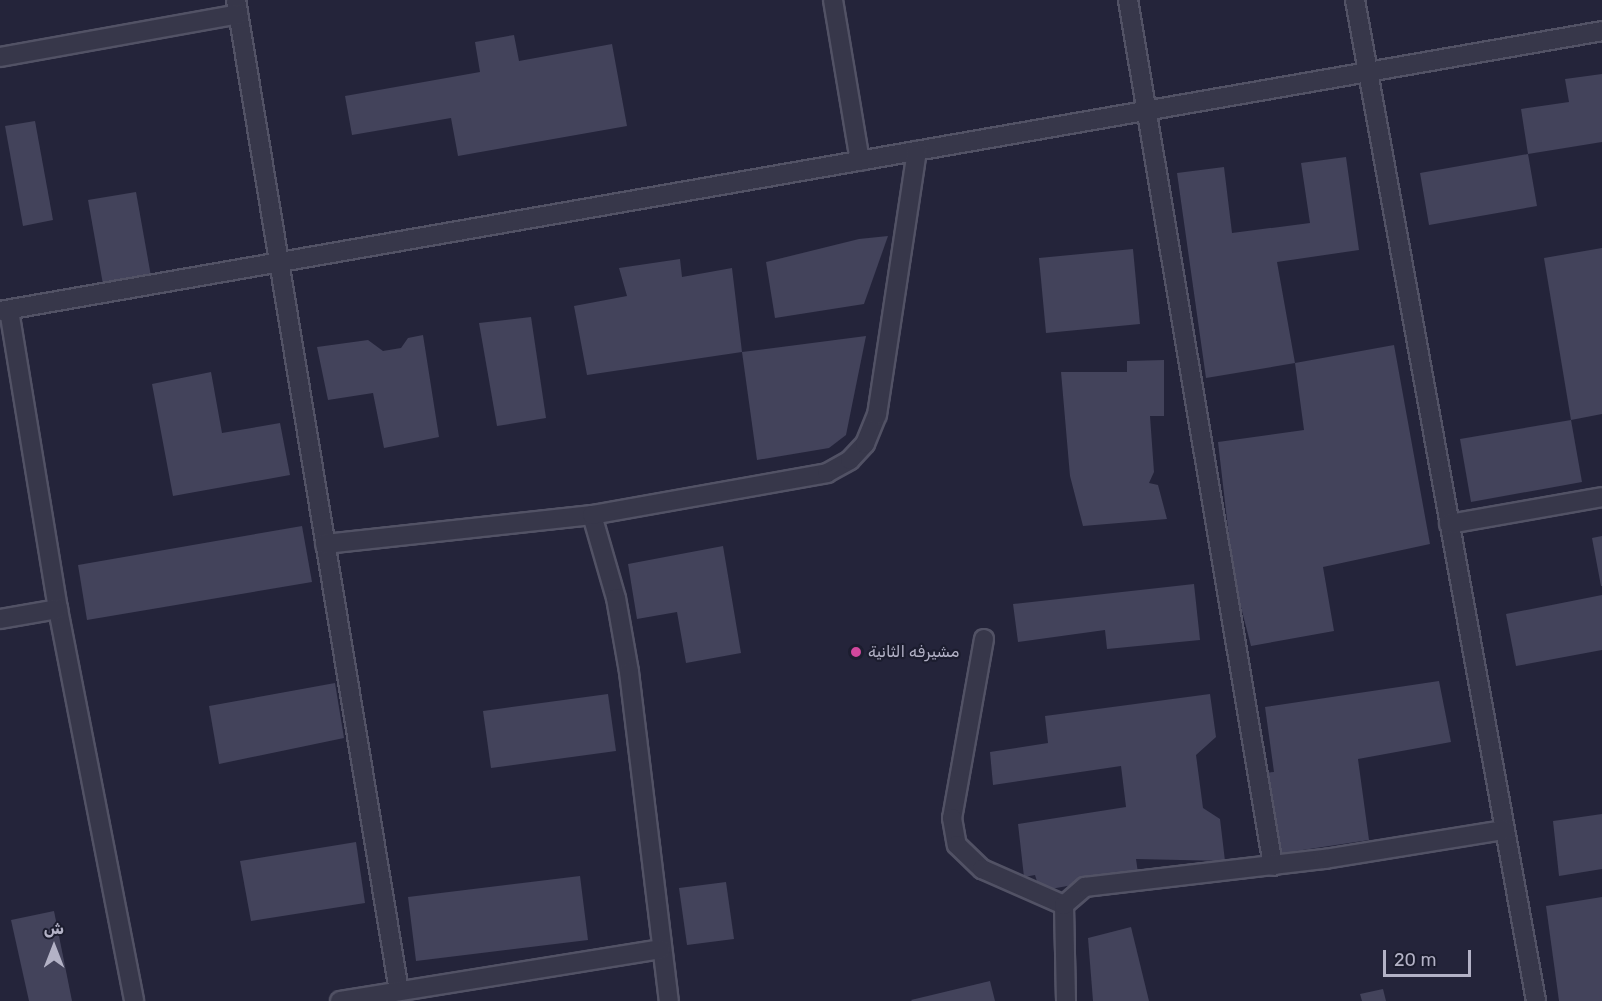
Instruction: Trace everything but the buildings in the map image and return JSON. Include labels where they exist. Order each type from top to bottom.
[{"type":"street","points":[[833,0],[860,161]]},
{"type":"street","points":[[1128,0],[1273,866]]},
{"type":"street","points":[[1355,0],[1536,1001]]},
{"type":"street","points":[[0,57],[237,7],[399,991]]},
{"type":"street","points":[[134,1001],[58,609],[4,311],[1602,31]]},
{"type":"street","points":[[325,544],[592,515],[827,473],[850,460],[866,444],[877,415],[917,151]]},
{"type":"street","points":[[1449,524],[1602,497]]},
{"type":"street","points":[[592,515],[616,598],[629,672],[669,1001]]},
{"type":"street","points":[[0,619],[58,609]]},
{"type":"street","points":[[984,639],[952,818],[957,845],[982,869],[1064,905]]},
{"type":"street","points":[[1064,905],[1085,887],[1273,866],[1505,830]]},
{"type":"street","points":[[1064,905],[1066,1001]]},
{"type":"street","points":[[340,1001],[661,949]]},
{"type":"place","name":"مشيرفه الثانية","points":[[856,652]]}]
